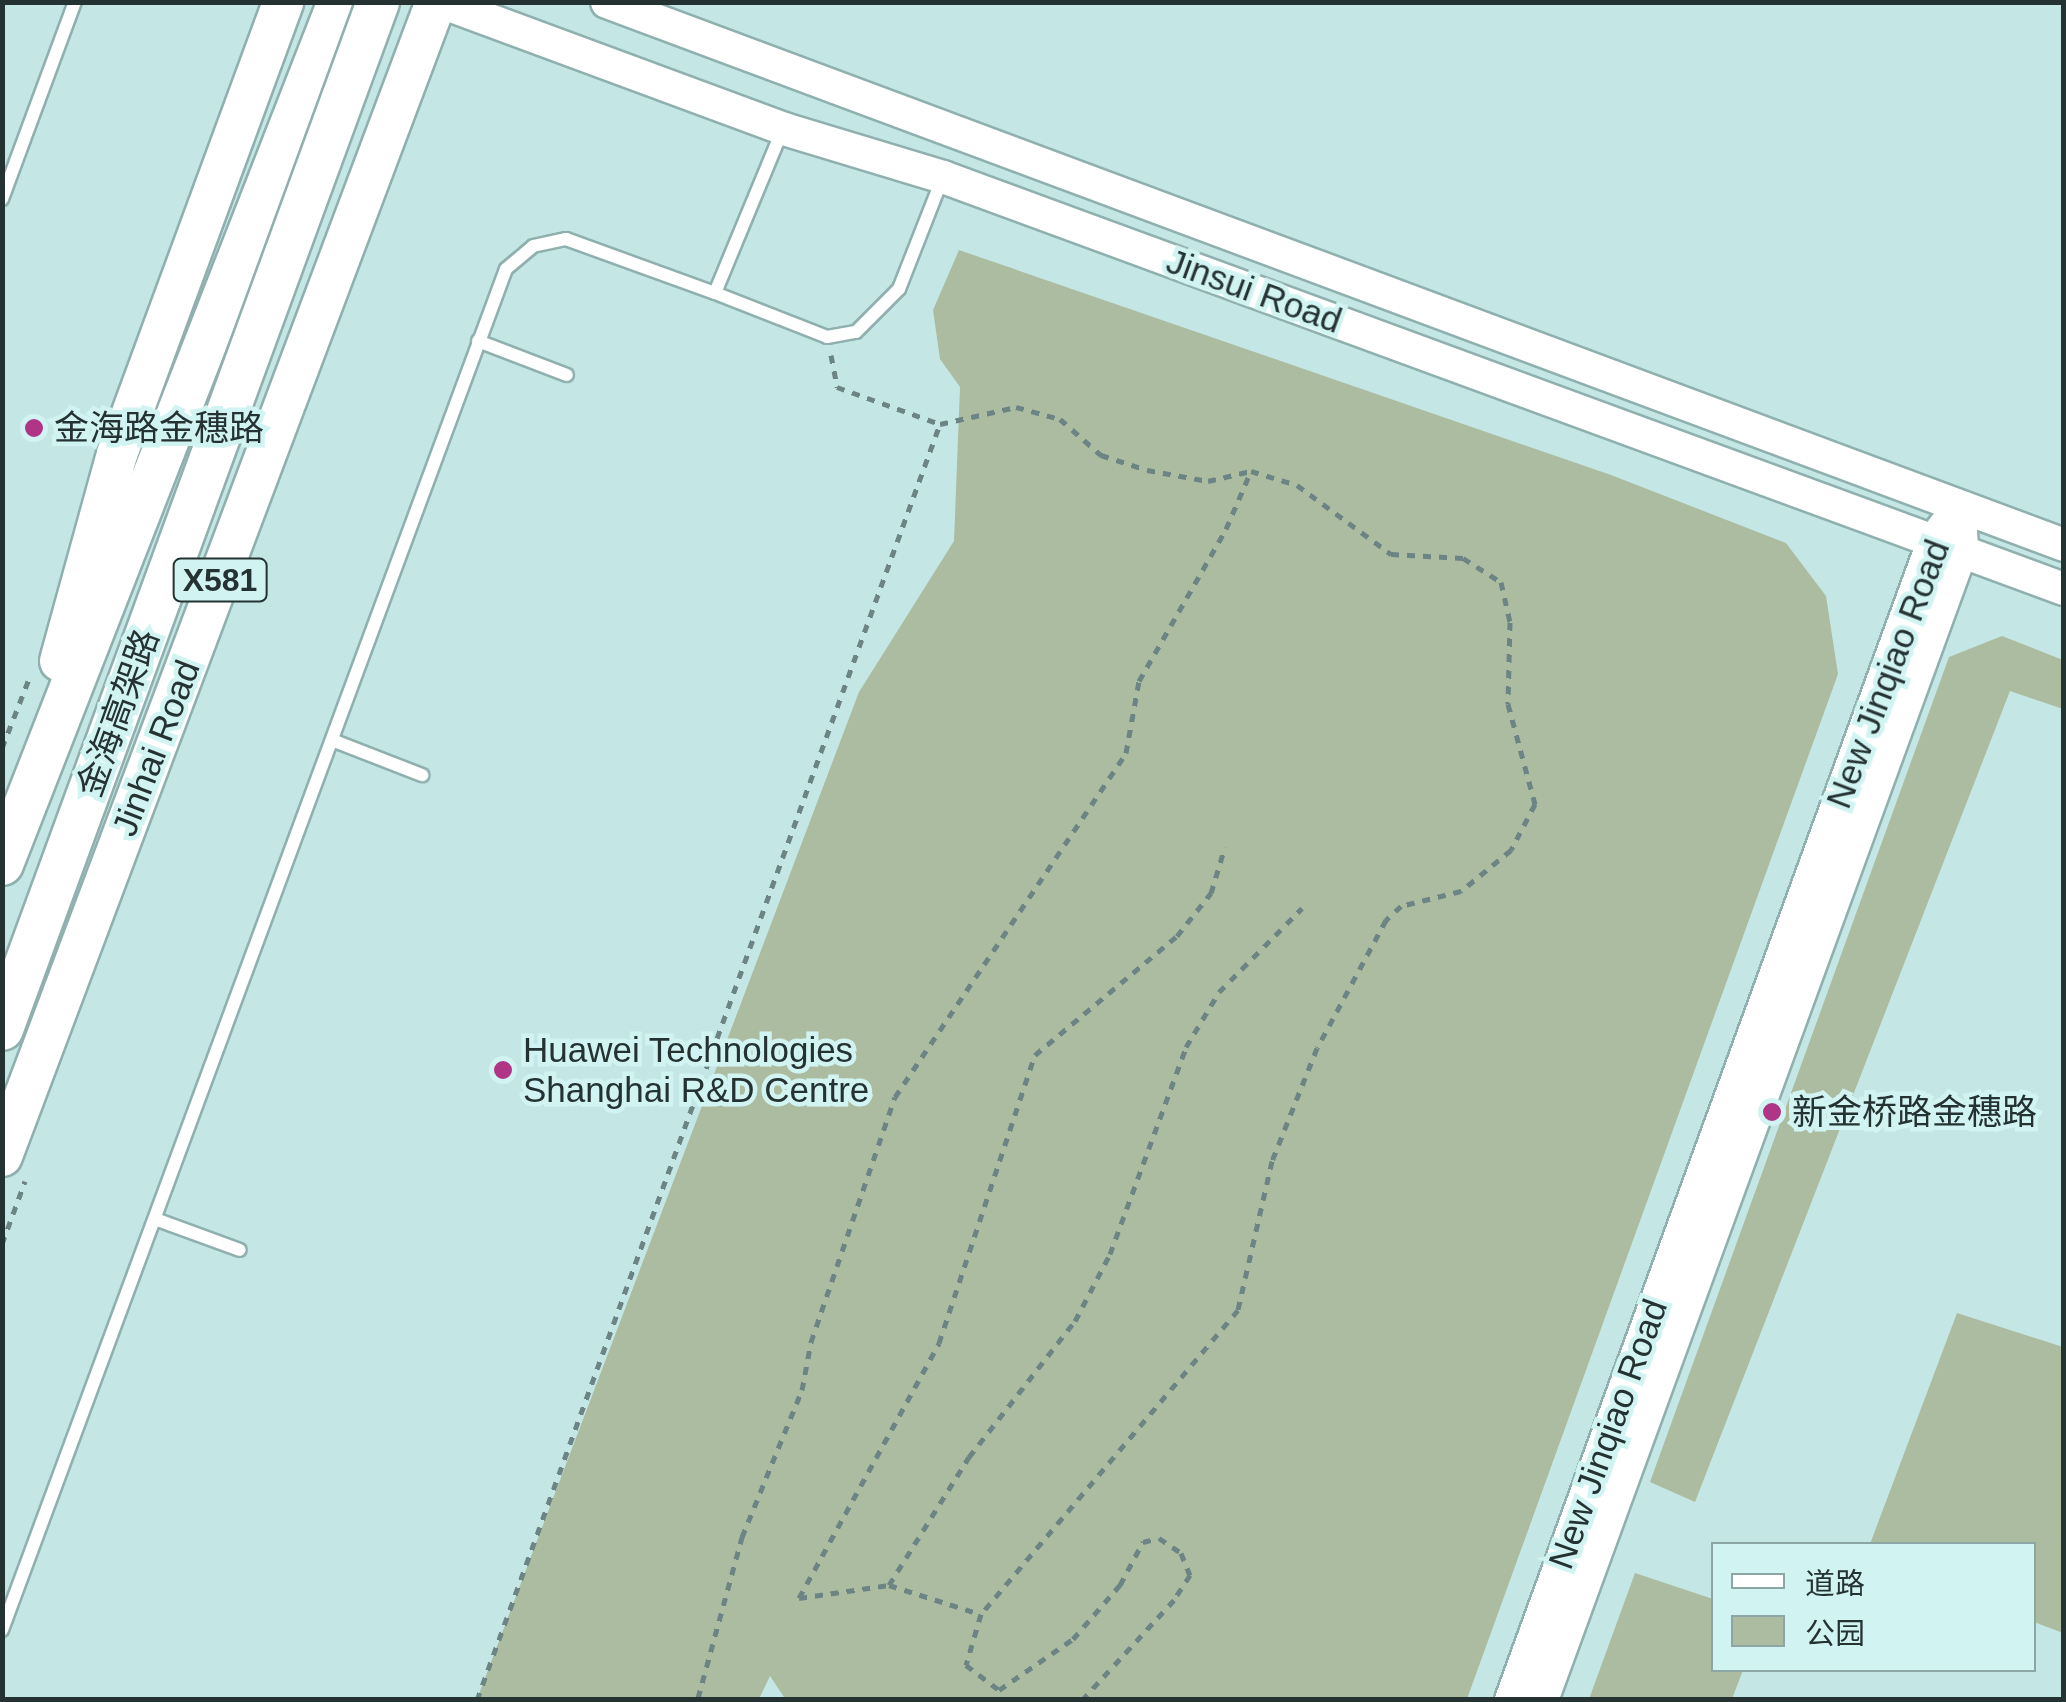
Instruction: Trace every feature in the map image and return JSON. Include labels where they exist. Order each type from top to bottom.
[{"type":"highway","points":[[76,616],[314,2]]},
{"type":"highway","name":"金海高架路","points":[[2,864],[339,2]]},
{"type":"highway","name":"金海高架路","points":[[2,1029],[378,2]]},
{"type":"main road","points":[[2,815],[76,616],[118,454],[283,2]]},
{"type":"main road","name":"Jinhai Road","points":[[2,1156],[439,2]]},
{"type":"street","name":"Jinsui Road","points":[[439,2],[784,129],[943,177],[2064,588]]},
{"type":"street","name":"Jinsui Road","points":[[607,2],[2064,545]]},
{"type":"street","name":"New Jinqiao Road","points":[[1542,1700],[1959,505]]},
{"type":"street","name":"New Jinqiao Road","points":[[1512,1700],[1948,544]]},
{"type":"lane","points":[[2,199],[75,2]]},
{"type":"lane","points":[[715,293],[784,129]]},
{"type":"lane","points":[[2,1630],[506,269],[533,246],[566,239],[827,337],[856,332],[899,289],[943,177]]},
{"type":"lane","points":[[478,341],[567,375]]},
{"type":"lane","points":[[332,740],[422,775]]},
{"type":"lane","points":[[154,1218],[240,1250]]},
{"type":"path","points":[[827,337],[838,386],[940,424],[1016,407],[1060,419],[1101,455],[1146,470],[1208,480],[1251,471],[1298,485],[1390,554],[1463,558],[1500,582],[1510,622],[1508,704],[1535,804],[1511,850],[1461,891],[1401,906],[1386,920],[1317,1048],[1272,1160],[1238,1310],[981,1614],[966,1665],[999,1690],[1073,1639],[1120,1586],[1143,1542],[1158,1538],[1182,1553],[1190,1575],[1182,1588],[1082,1700]]},
{"type":"path","points":[[477,1700],[940,424]]},
{"type":"path","points":[[698,1698],[742,1538],[802,1390],[811,1342],[895,1098],[1126,753],[1138,681],[1226,528],[1251,471]]},
{"type":"path","points":[[981,1614],[889,1586],[799,1598],[939,1343],[1035,1055],[1177,936],[1211,893],[1226,847]]},
{"type":"path","points":[[889,1586],[969,1457],[1074,1321],[1110,1254],[1186,1047],[1219,992],[1302,908]]},
{"type":"green space","points":[[959,250],[1611,475],[1786,543],[1826,596],[1838,674],[1467,1699],[786,1700],[770,1676],[759,1699],[477,1699],[859,692],[954,541],[960,387],[940,359],[933,310]]},
{"type":"green space","points":[[2002,636],[2063,660],[2063,709],[2010,691],[1695,1502],[1650,1482],[1949,657]]},
{"type":"green space","points":[[1957,1313],[2063,1347],[2063,1633],[2036,1623],[2036,1542],[1871,1542]]},
{"type":"green space","points":[[1635,1573],[1711,1598],[1711,1672],[1742,1672],[1732,1699],[1589,1699]]},
{"type":"place","name":"金海路金穗路","points":[[34,428]]},
{"type":"place","name":"Huawei Technologies Shanghai R&D Centre","points":[[503,1070]]},
{"type":"place","name":"新金桥路金穗路","points":[[1772,1112]]}]
